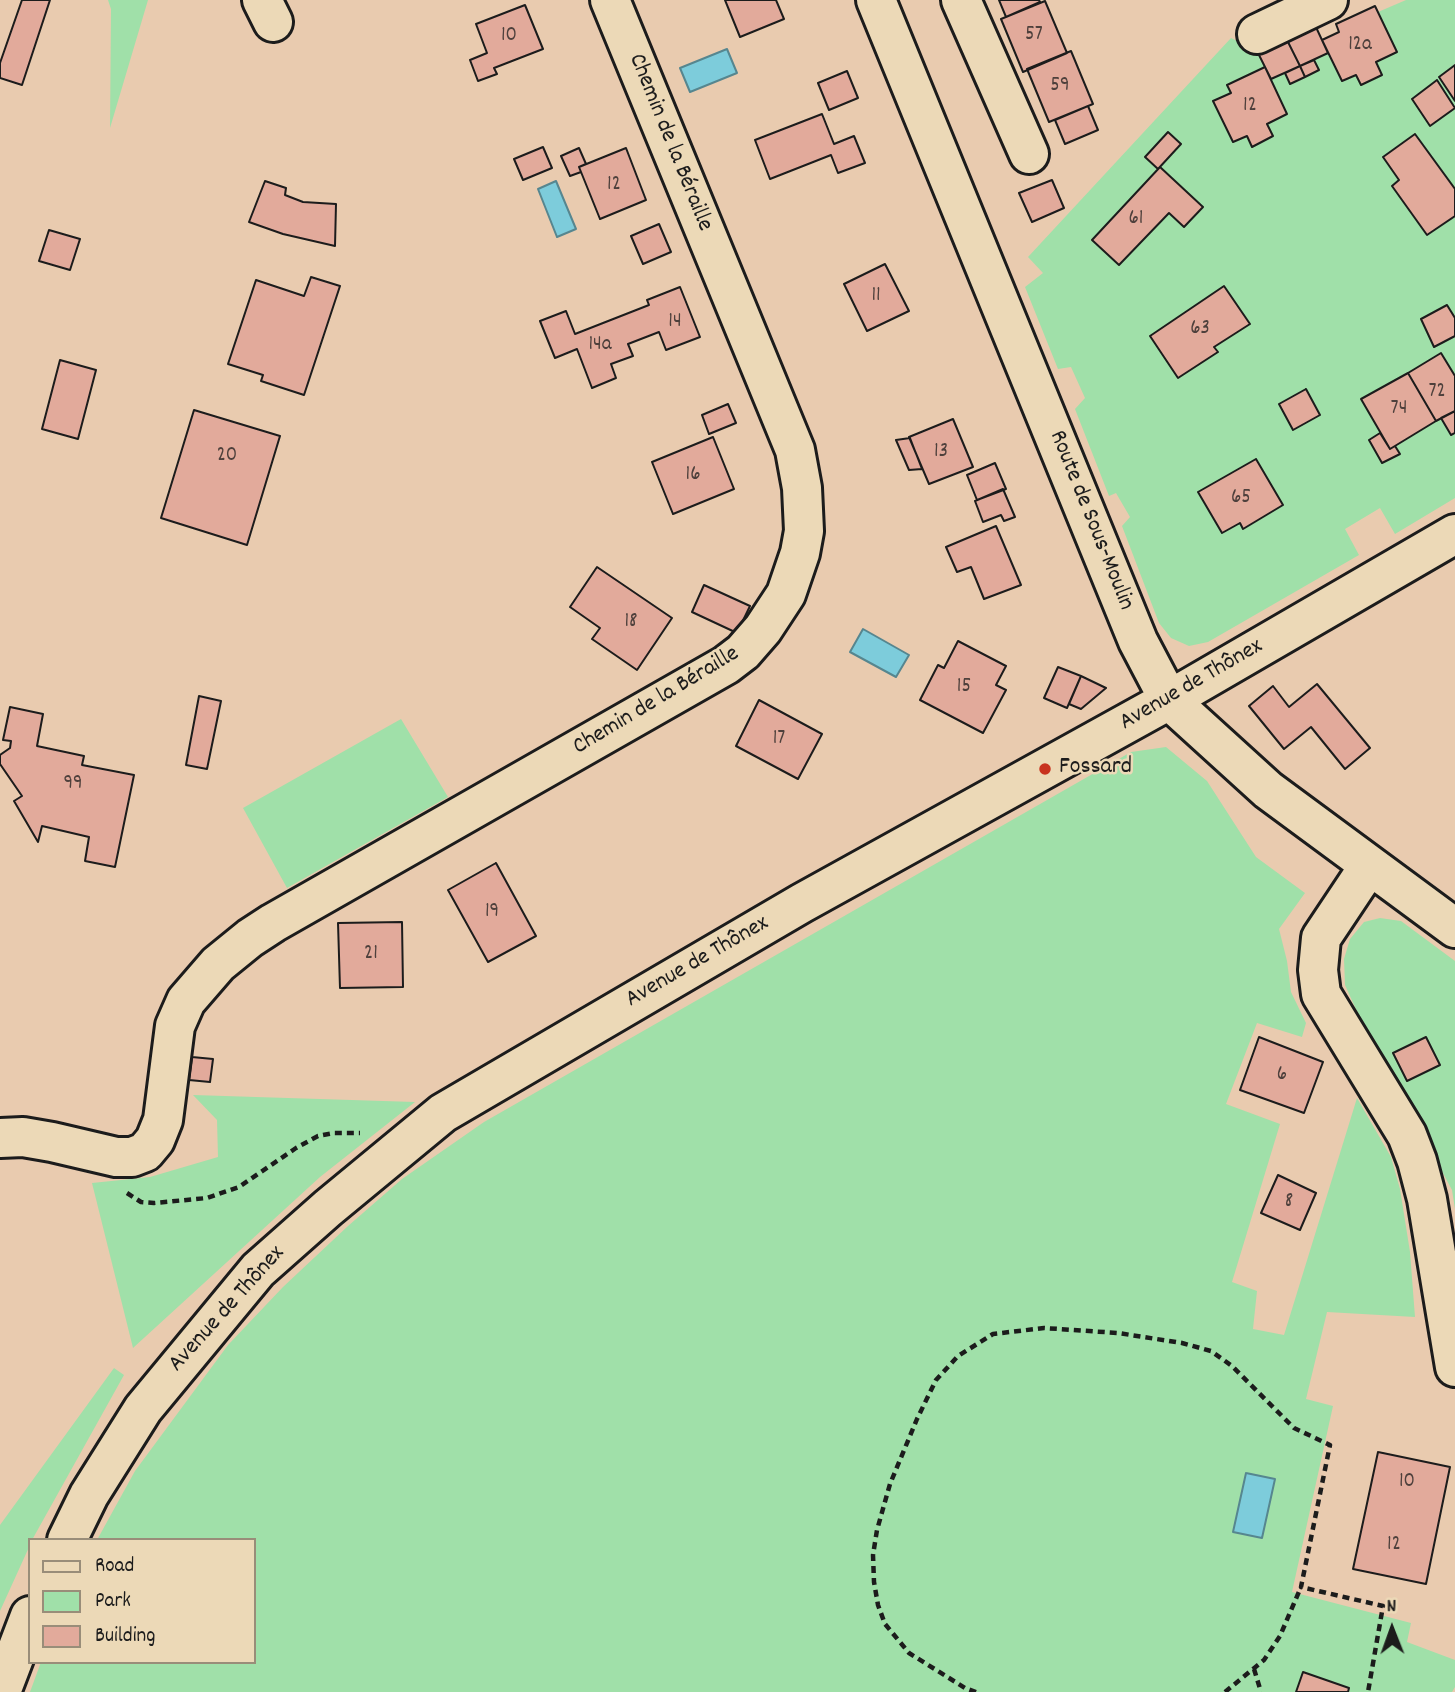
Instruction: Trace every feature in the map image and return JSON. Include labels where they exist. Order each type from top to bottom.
[{"type":"street","name":"Chemin de la Béraille","points":[[116,1157],[139,1156],[150,1148],[155,1140],[163,1120],[174,1026],[186,1002],[218,964],[273,923],[726,665],[743,652],[763,629],[786,594],[800,553],[804,531],[802,488],[794,450],[610,0]]},
{"type":"street","name":"Route de Sous-Moulin","points":[[876,0],[1138,641],[1169,700],[1268,790],[1455,929]]},
{"type":"street","points":[[961,0],[1029,154]]},
{"type":"street","points":[[1257,34],[1328,0]]},
{"type":"street","name":"Avenue de Thônex","points":[[67,1538],[89,1495],[143,1409],[258,1270],[443,1113],[731,944],[1169,700],[1455,534]]},
{"type":"street","points":[[1368,866],[1321,938],[1318,970],[1321,994],[1407,1135],[1417,1161],[1427,1199],[1455,1367]]},
{"type":"street","points":[[0,1138],[52,1142],[116,1157]]},
{"type":"street","points":[[1,1692],[28,1621]]},
{"type":"path","points":[[116,1157],[120,1184],[130,1196],[141,1202],[171,1203],[207,1198],[239,1187],[318,1136],[359,1133],[379,1136],[400,1147]]},
{"type":"path","points":[[976,1692],[909,1653],[885,1624],[876,1593],[873,1555],[877,1530],[890,1484],[936,1380],[958,1356],[993,1334],[1044,1328],[1118,1333],[1182,1343],[1211,1351],[1232,1366],[1294,1428],[1330,1445],[1301,1587],[1280,1636],[1264,1660],[1225,1692]]},
{"type":"path","points":[[1301,1587],[1384,1606],[1368,1692]]},
{"type":"path","points":[[1254,1669],[1261,1692]]},
{"type":"green space","points":[[108,0],[148,0],[110,128],[111,9]]},
{"type":"green space","points":[[1406,0],[1455,0],[1455,64],[1439,77],[1455,101],[1455,498],[1395,534],[1380,508],[1345,529],[1359,555],[1208,642],[1189,646],[1171,638],[1159,623],[1122,526],[1130,517],[1116,493],[1109,496],[1075,409],[1085,398],[1071,367],[1058,369],[1025,287],[1043,273],[1028,257],[1231,38],[1258,51],[1286,38],[1306,77],[1319,70],[1314,60],[1328,53],[1322,40],[1339,32],[1336,24],[1375,6],[1378,12]]},
{"type":"green space","points":[[401,719],[448,797],[287,888],[243,808]]},
{"type":"green space","points":[[1166,747],[1207,781],[1256,857],[1305,893],[1279,929],[1291,992],[1306,1023],[1302,1037],[1257,1023],[1226,1104],[1280,1124],[1232,1282],[1257,1291],[1253,1329],[1284,1335],[1357,1098],[1391,1157],[1400,1189],[1410,1252],[1415,1317],[1327,1312],[1306,1399],[1333,1406],[1292,1592],[1411,1623],[1407,1642],[1455,1660],[1455,1687],[1452,1692],[30,1692],[40,1664],[256,1664],[256,1538],[98,1538],[135,1471],[228,1345],[283,1287],[402,1179],[484,1122],[1131,752]]},
{"type":"green space","points":[[1380,918],[1401,921],[1455,961],[1455,1209],[1452,1190],[1345,985],[1344,959],[1350,939],[1364,922]]},
{"type":"green space","points":[[193,1095],[415,1102],[320,1177],[133,1348],[92,1183],[150,1177],[218,1157],[217,1120]]},
{"type":"green space","points":[[114,1368],[124,1375],[33,1538],[28,1538],[28,1549],[0,1611],[0,1525]]},
{"type":"water","points":[[727,49],[737,73],[690,92],[680,68]]},
{"type":"water","points":[[556,181],[576,229],[557,237],[538,189]]},
{"type":"water","points":[[863,629],[909,655],[896,677],[850,652]]},
{"type":"water","points":[[1246,1473],[1275,1479],[1262,1538],[1233,1532]]},
{"type":"building","points":[[22,0],[50,0],[22,85],[0,78],[0,63]]},
{"type":"building","points":[[725,0],[776,0],[784,19],[740,37]]},
{"type":"building","points":[[999,0],[1039,0],[1040,2],[1006,17]]},
{"type":"building","points":[[1045,1],[1067,53],[1023,72],[1001,19]]},
{"type":"building","points":[[525,5],[543,49],[494,68],[497,74],[478,81],[470,60],[487,53],[476,24]]},
{"type":"building","points":[[1375,6],[1397,52],[1376,62],[1382,75],[1361,85],[1356,75],[1342,81],[1322,40],[1339,32],[1336,24]]},
{"type":"building","points":[[1315,25],[1328,53],[1300,66],[1286,38]]},
{"type":"building","points":[[1286,38],[1300,66],[1271,79],[1257,51]]},
{"type":"building","points":[[1071,51],[1093,104],[1049,122],[1027,69]]},
{"type":"building","points":[[1314,60],[1319,70],[1305,77],[1300,66]]},
{"type":"building","points":[[1455,65],[1455,101],[1439,77]]},
{"type":"building","points":[[1300,66],[1305,77],[1290,84],[1285,73]]},
{"type":"building","points":[[1265,67],[1287,114],[1267,124],[1273,136],[1252,147],[1247,136],[1233,142],[1213,101],[1231,93],[1227,85]]},
{"type":"building","points":[[847,71],[858,98],[829,110],[818,83]]},
{"type":"building","points":[[1437,80],[1455,108],[1430,126],[1412,99]]},
{"type":"building","points":[[1088,106],[1098,130],[1065,144],[1055,120]]},
{"type":"building","points":[[822,114],[834,144],[854,136],[865,163],[838,173],[831,155],[770,179],[755,140]]},
{"type":"building","points":[[1168,132],[1181,144],[1158,169],[1145,157]]},
{"type":"building","points":[[1415,134],[1455,189],[1455,216],[1427,235],[1392,186],[1399,180],[1383,157]]},
{"type":"building","points":[[543,147],[552,168],[523,180],[514,159]]},
{"type":"building","points":[[579,148],[586,164],[579,167],[581,172],[570,176],[561,156]]},
{"type":"building","points":[[626,148],[646,200],[600,219],[579,167]]},
{"type":"building","points":[[1160,167],[1203,207],[1184,227],[1169,213],[1119,265],[1092,240]]},
{"type":"building","points":[[1052,180],[1064,208],[1032,222],[1019,193]]},
{"type":"building","points":[[265,181],[286,188],[285,195],[303,202],[336,204],[335,246],[283,234],[249,222]]},
{"type":"building","points":[[659,224],[671,252],[643,264],[631,236]]},
{"type":"building","points":[[49,230],[80,239],[70,270],[39,261]]},
{"type":"building","points":[[885,264],[909,311],[867,331],[844,284]]},
{"type":"building","points":[[311,277],[340,286],[304,395],[261,381],[263,375],[228,364],[256,280],[304,296]]},
{"type":"building","points":[[1224,286],[1250,324],[1214,347],[1218,352],[1178,378],[1150,336]]},
{"type":"building","points":[[680,287],[700,337],[666,350],[659,332],[628,344],[633,356],[611,364],[616,378],[592,388],[577,349],[555,358],[540,321],[566,311],[575,334],[649,305],[647,300]]},
{"type":"building","points":[[1447,305],[1455,318],[1455,336],[1434,347],[1421,319]]},
{"type":"building","points":[[1441,353],[1455,376],[1455,411],[1436,421],[1408,373]]},
{"type":"building","points":[[60,360],[96,370],[78,439],[42,429]]},
{"type":"building","points":[[1408,373],[1436,421],[1390,449],[1361,399]]},
{"type":"building","points":[[1306,389],[1320,415],[1293,430],[1279,404]]},
{"type":"building","points":[[728,404],[736,423],[709,434],[702,415]]},
{"type":"building","points":[[194,410],[280,436],[247,545],[161,518]]},
{"type":"building","points":[[1455,411],[1455,433],[1451,435],[1441,418]]},
{"type":"building","points":[[953,419],[973,467],[929,484],[909,437]]},
{"type":"building","points":[[1380,433],[1390,449],[1395,446],[1400,454],[1382,463],[1369,440]]},
{"type":"building","points":[[713,437],[734,489],[673,514],[652,462]]},
{"type":"building","points":[[910,438],[922,469],[909,470],[896,440]]},
{"type":"building","points":[[1256,459],[1283,505],[1243,529],[1240,523],[1222,533],[1198,492]]},
{"type":"building","points":[[995,463],[1006,489],[977,500],[967,475]]},
{"type":"building","points":[[1003,489],[1015,517],[1004,521],[1001,515],[983,522],[975,501]]},
{"type":"building","points":[[996,526],[1021,585],[984,599],[971,567],[957,572],[946,547]]},
{"type":"building","points":[[597,567],[672,618],[637,670],[592,639],[600,628],[570,607]]},
{"type":"building","points":[[704,585],[750,606],[737,633],[692,612]]},
{"type":"building","points":[[958,641],[1006,666],[996,685],[1006,690],[983,733],[920,700],[938,665],[944,668]]},
{"type":"building","points":[[1058,667],[1081,676],[1067,708],[1044,698]]},
{"type":"building","points":[[1081,676],[1106,688],[1081,709],[1069,704]]},
{"type":"building","points":[[1317,684],[1370,748],[1345,769],[1311,727],[1284,749],[1249,706],[1273,686],[1289,707]]},
{"type":"building","points":[[199,696],[221,701],[207,769],[186,765]]},
{"type":"building","points":[[759,700],[822,734],[798,779],[736,746]]},
{"type":"building","points":[[10,707],[43,714],[37,746],[84,756],[82,765],[134,775],[115,867],[85,861],[89,837],[42,826],[38,842],[14,801],[22,796],[0,764],[0,755],[10,748],[11,741],[3,740]]},
{"type":"building","points":[[496,863],[536,936],[488,962],[448,890]]},
{"type":"building","points":[[402,922],[403,987],[340,988],[338,923]]},
{"type":"building","points":[[1259,1037],[1323,1062],[1304,1113],[1240,1090]]},
{"type":"building","points":[[1426,1037],[1440,1065],[1407,1081],[1393,1053]]},
{"type":"building","points":[[192,1057],[213,1059],[210,1082],[189,1080]]},
{"type":"building","points":[[1278,1175],[1316,1193],[1300,1230],[1261,1213]]},
{"type":"building","points":[[1378,1452],[1450,1467],[1426,1584],[1353,1569]]},
{"type":"building","points":[[1303,1672],[1349,1688],[1348,1692],[1296,1692]]},
{"type":"place","name":"Fossard","points":[[1045,769]]}]
